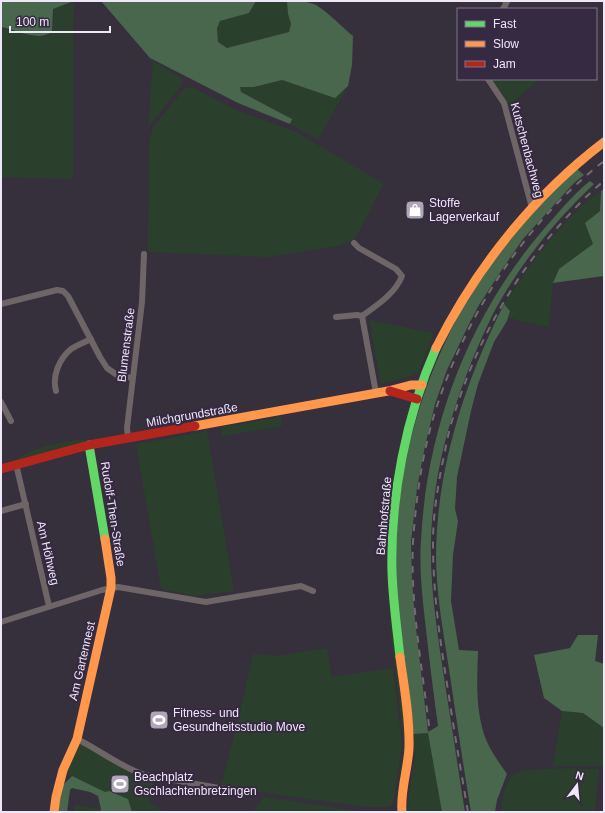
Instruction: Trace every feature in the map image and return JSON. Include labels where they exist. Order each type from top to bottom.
[{"type":"street","name":"Kutschenbachweg","points":[[489,80],[504,103],[532,208]]},
{"type":"street","name":"Bahnhofstraße","points":[[402,812],[409,759],[409,735],[393,586],[393,542],[402,457],[417,399],[439,342],[464,297],[500,244],[547,190],[591,151],[604,142]]},
{"type":"street","points":[[336,317],[362,316],[399,284],[402,276],[396,268],[359,248],[354,243]]},
{"type":"street","name":"Blumenstraße","points":[[128,439],[127,428],[142,302],[144,254]]},
{"type":"street","points":[[1,304],[57,290],[63,291],[68,296],[107,368],[118,375],[133,378]]},
{"type":"street","points":[[362,316],[376,393]]},
{"type":"street","points":[[56,391],[56,371],[62,360],[72,349],[91,339]]},
{"type":"street","name":"Milchgrundstraße","points":[[1,468],[89,445],[389,391],[411,385],[422,385]]},
{"type":"street","name":"Milchgrundstraße","points":[[389,391],[417,399]]},
{"type":"street","points":[[1,402],[10,421]]},
{"type":"street","name":"Rudolf-Then-Straße","points":[[89,445],[111,578],[111,588]]},
{"type":"street","name":"Am Höhweg","points":[[16,464],[49,606]]},
{"type":"street","points":[[1,511],[26,504]]},
{"type":"street","points":[[1,622],[49,606],[118,587],[206,602],[301,586],[313,591]]},
{"type":"street","name":"Am Gartennest","points":[[54,812],[63,770],[77,739],[111,588]]},
{"type":"street","points":[[77,739],[134,771],[145,775],[236,791]]},
{"type":"green space","points":[[1,1],[74,1],[53,9],[52,32],[46,35],[34,36],[1,27]]},
{"type":"green space","points":[[101,1],[256,1],[249,13],[220,21],[217,28],[218,42],[227,48],[289,32],[291,24],[288,14],[287,1],[316,5],[353,36],[352,65],[348,86],[335,98],[282,80],[254,87],[240,87],[241,92],[292,119],[290,124],[238,103],[150,58]]},
{"type":"green space","points":[[256,1],[287,1],[288,14],[291,24],[289,32],[227,48],[218,42],[216,28],[220,21],[249,13]]},
{"type":"green space","points":[[75,2],[73,17],[73,179],[1,177],[1,28],[46,37],[53,32],[54,9]]},
{"type":"green space","points":[[153,61],[183,79],[181,86],[150,125],[148,131]]},
{"type":"green space","points":[[282,80],[335,97],[348,86],[318,140],[290,124],[292,119],[241,92],[239,87],[254,87]]},
{"type":"green space","points":[[492,80],[538,80],[507,108],[503,94]]},
{"type":"green space","points":[[192,87],[236,110],[296,132],[381,182],[383,185],[356,237],[350,242],[337,246],[268,257],[148,252],[149,141],[153,127],[185,88]]},
{"type":"green space","points":[[576,168],[584,175],[574,183],[523,239],[479,305],[447,370],[435,404],[425,446],[417,488],[411,542],[415,620],[428,732],[438,726],[423,601],[420,550],[425,496],[433,453],[444,411],[458,370],[476,330],[498,292],[522,256],[550,222],[574,195],[590,181],[594,184],[554,225],[530,255],[495,310],[464,380],[443,449],[438,472],[432,519],[432,578],[435,614],[465,812],[442,812],[428,733],[413,734],[402,652],[396,591],[397,527],[402,484],[410,442],[422,401],[437,361],[455,323],[476,285],[500,250],[518,228]]},
{"type":"green space","points":[[604,189],[604,276],[553,283],[559,269],[593,244],[585,223],[600,211],[601,191]]},
{"type":"green space","points":[[601,191],[600,211],[585,223],[593,244],[559,269],[553,283],[549,327],[508,318],[510,311],[504,304],[525,273],[560,229],[586,202]]},
{"type":"green space","points":[[504,304],[510,311],[507,321],[494,342],[478,384],[457,477],[455,509],[458,521],[453,555],[451,601],[459,650],[478,651],[477,674],[480,720],[489,746],[507,774],[497,800],[495,812],[471,812],[442,626],[436,569],[438,522],[442,489],[456,425],[477,364]]},
{"type":"green space","points":[[369,320],[434,333],[419,371],[412,376],[381,384]]},
{"type":"green space","points":[[406,405],[408,419],[389,568],[387,568],[391,498],[396,463],[406,419]]},
{"type":"green space","points":[[281,417],[282,426],[222,436],[221,427]]},
{"type":"green space","points":[[207,431],[234,591],[195,596],[161,589],[136,444]]},
{"type":"green space","points":[[84,439],[85,442],[15,460],[38,449],[67,441]]},
{"type":"green space","points":[[389,571],[393,634],[405,732],[405,756],[398,801],[396,803],[404,744],[391,634],[387,572]]},
{"type":"green space","points":[[578,635],[598,635],[595,661],[604,664],[604,728],[583,713],[562,711],[544,698],[534,655],[570,648]]},
{"type":"green space","points":[[327,648],[332,677],[393,668],[402,744],[393,805],[388,807],[368,807],[221,787],[253,654],[278,656]]},
{"type":"green space","points":[[562,711],[583,713],[604,728],[604,766],[553,766]]},
{"type":"green space","points":[[428,732],[442,812],[408,812],[415,756],[413,734]]},
{"type":"green space","points":[[83,744],[132,774],[151,779],[153,784],[149,802],[164,812],[132,812],[128,799],[105,792],[67,774],[78,745]]},
{"type":"green space","points":[[541,769],[599,769],[595,812],[501,812],[504,792],[508,782],[513,775],[519,772]]},
{"type":"green space","points":[[72,776],[105,792],[109,791],[128,799],[132,812],[100,812],[101,809],[98,796],[90,792],[72,788],[70,790],[67,812],[58,812],[62,786]]},
{"type":"green space","points":[[264,797],[366,812],[250,812],[254,810]]},
{"type":"green space","points":[[75,805],[101,809],[100,812],[73,812]]},
{"type":"railway","points":[[429,726],[417,634],[413,587],[413,542],[418,490],[424,454],[433,419],[451,368],[466,335],[503,270],[525,240],[550,211],[576,185],[604,161]]},
{"type":"railway","points":[[468,812],[442,653],[434,580],[433,533],[438,484],[447,440],[452,421],[473,362],[485,336],[513,287],[546,241],[579,204],[604,181]]},
{"type":"traffic: fast","points":[[400,657],[392,572],[392,544],[397,487],[408,429],[425,374],[436,348]]},
{"type":"traffic: fast","points":[[89,445],[105,539]]},
{"type":"traffic: slow","points":[[436,348],[469,290],[508,235],[553,186],[604,142]]},
{"type":"traffic: slow","points":[[195,426],[388,391],[411,385],[422,385]]},
{"type":"traffic: slow","points":[[54,812],[63,770],[77,739],[111,588],[111,578],[105,539]]},
{"type":"traffic: slow","points":[[400,657],[409,725],[409,748],[402,796],[402,812]]},
{"type":"traffic: jam","points":[[390,391],[417,399]]},
{"type":"traffic: jam","points":[[1,469],[89,445],[195,426]]},
{"type":"place","name":"Stoffe Lagerverkauf","points":[[415,210]]},
{"type":"place","name":"Fitness- und Gesundheitsstudio Move","points":[[159,720]]},
{"type":"place","name":"Beachplatz Gschlachtenbretzingen","points":[[120,784]]}]
